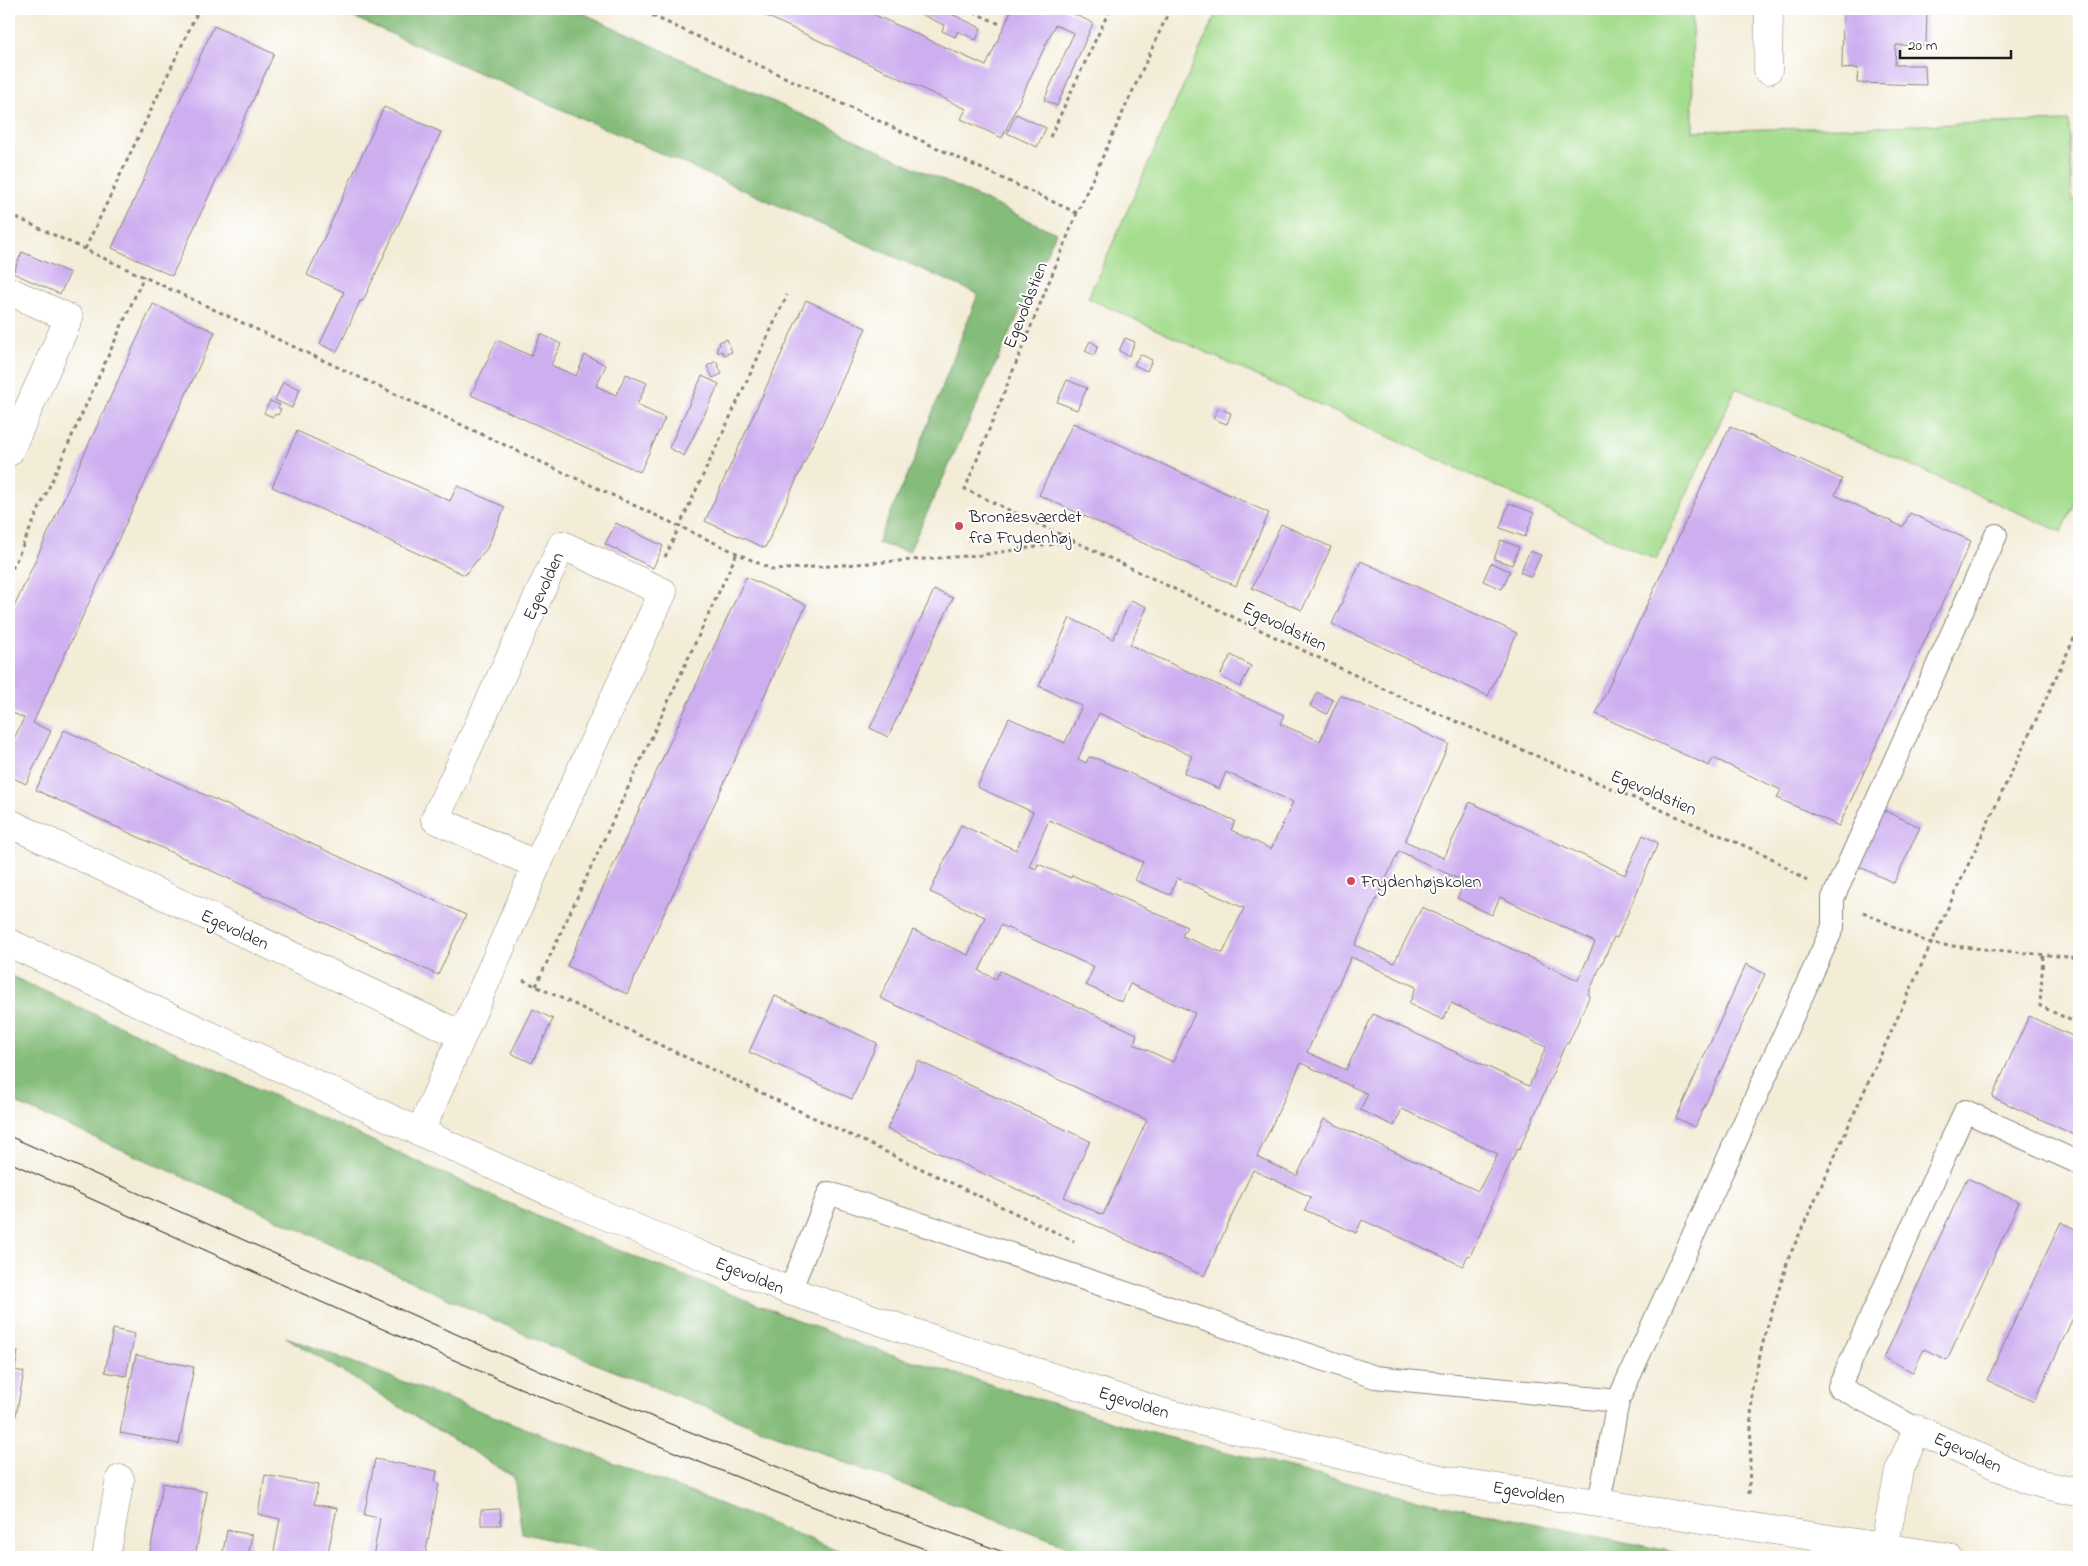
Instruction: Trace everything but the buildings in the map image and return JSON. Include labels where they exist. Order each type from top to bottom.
[{"type":"street","points":[[1768,70],[1769,9]]},
{"type":"street","points":[[9,291],[69,318],[9,452]]},
{"type":"street","name":"Egevolden","points":[[420,1132],[461,1035],[537,866],[663,592],[562,545],[436,819],[537,866]]},
{"type":"street","name":"Egevolden","points":[[9,822],[461,1035]]},
{"type":"street","name":"Egevolden","points":[[9,942],[575,1202],[790,1291],[948,1344],[1162,1412],[1446,1480],[1948,1557]]},
{"type":"street","name":"Egevolden","points":[[1884,1548],[1899,1471],[1917,1429],[2030,1481],[2079,1493]]},
{"type":"street","points":[[106,1557],[120,1479]]},
{"type":"lane","points":[[1600,1503],[1618,1401],[1833,927],[1833,898],[1996,535]]},
{"type":"lane","points":[[1917,1429],[1839,1387],[1965,1111],[2079,1163]]},
{"type":"lane","points":[[790,1291],[830,1193],[1374,1377],[1618,1401]]},
{"type":"path","points":[[638,9],[1077,212]]},
{"type":"path","points":[[966,9],[1000,24]]},
{"type":"path","points":[[1050,137],[1110,9]]},
{"type":"path","name":"Egevoldstien","points":[[1170,9],[1077,212],[965,489],[1406,700],[1768,856],[1833,898],[1931,944],[2079,958]]},
{"type":"path","points":[[85,248],[198,11]]},
{"type":"path","points":[[9,214],[773,570],[981,555],[1076,541]]},
{"type":"path","points":[[9,576],[144,276]]},
{"type":"path","points":[[679,526],[788,295]]},
{"type":"path","points":[[536,986],[738,553]]},
{"type":"path","points":[[1749,1498],[1752,1389],[1765,1334],[1789,1257],[1931,944],[2079,628]]},
{"type":"path","points":[[2043,956],[2040,1006],[2079,1024]]},
{"type":"path","points":[[493,966],[1075,1241]]},
{"type":"green space","points":[[335,9],[574,9],[1056,233],[909,552],[877,543],[913,463],[978,294]]},
{"type":"green space","points":[[1218,9],[1692,9],[1693,131],[2069,121],[2072,200],[2079,200],[2079,494],[2062,532],[1736,388],[1656,560],[1088,298]]},
{"type":"green space","points":[[9,975],[572,1232],[861,1345],[1140,1430],[1396,1495],[1698,1557],[1097,1557],[870,1472],[548,1345],[234,1199],[9,1100]]},
{"type":"green space","points":[[286,1337],[856,1557],[622,1557],[522,1533],[514,1477]]},
{"type":"tram line","points":[[9,1136],[553,1377],[863,1501],[1017,1557]]},
{"type":"tram line","points":[[9,1162],[479,1371],[745,1480],[946,1557]]},
{"type":"place","name":"Bronzesværdet fra Frydenhøj","points":[[959,526]]},
{"type":"place","name":"Frydenhøjskolen","points":[[1351,881]]}]
